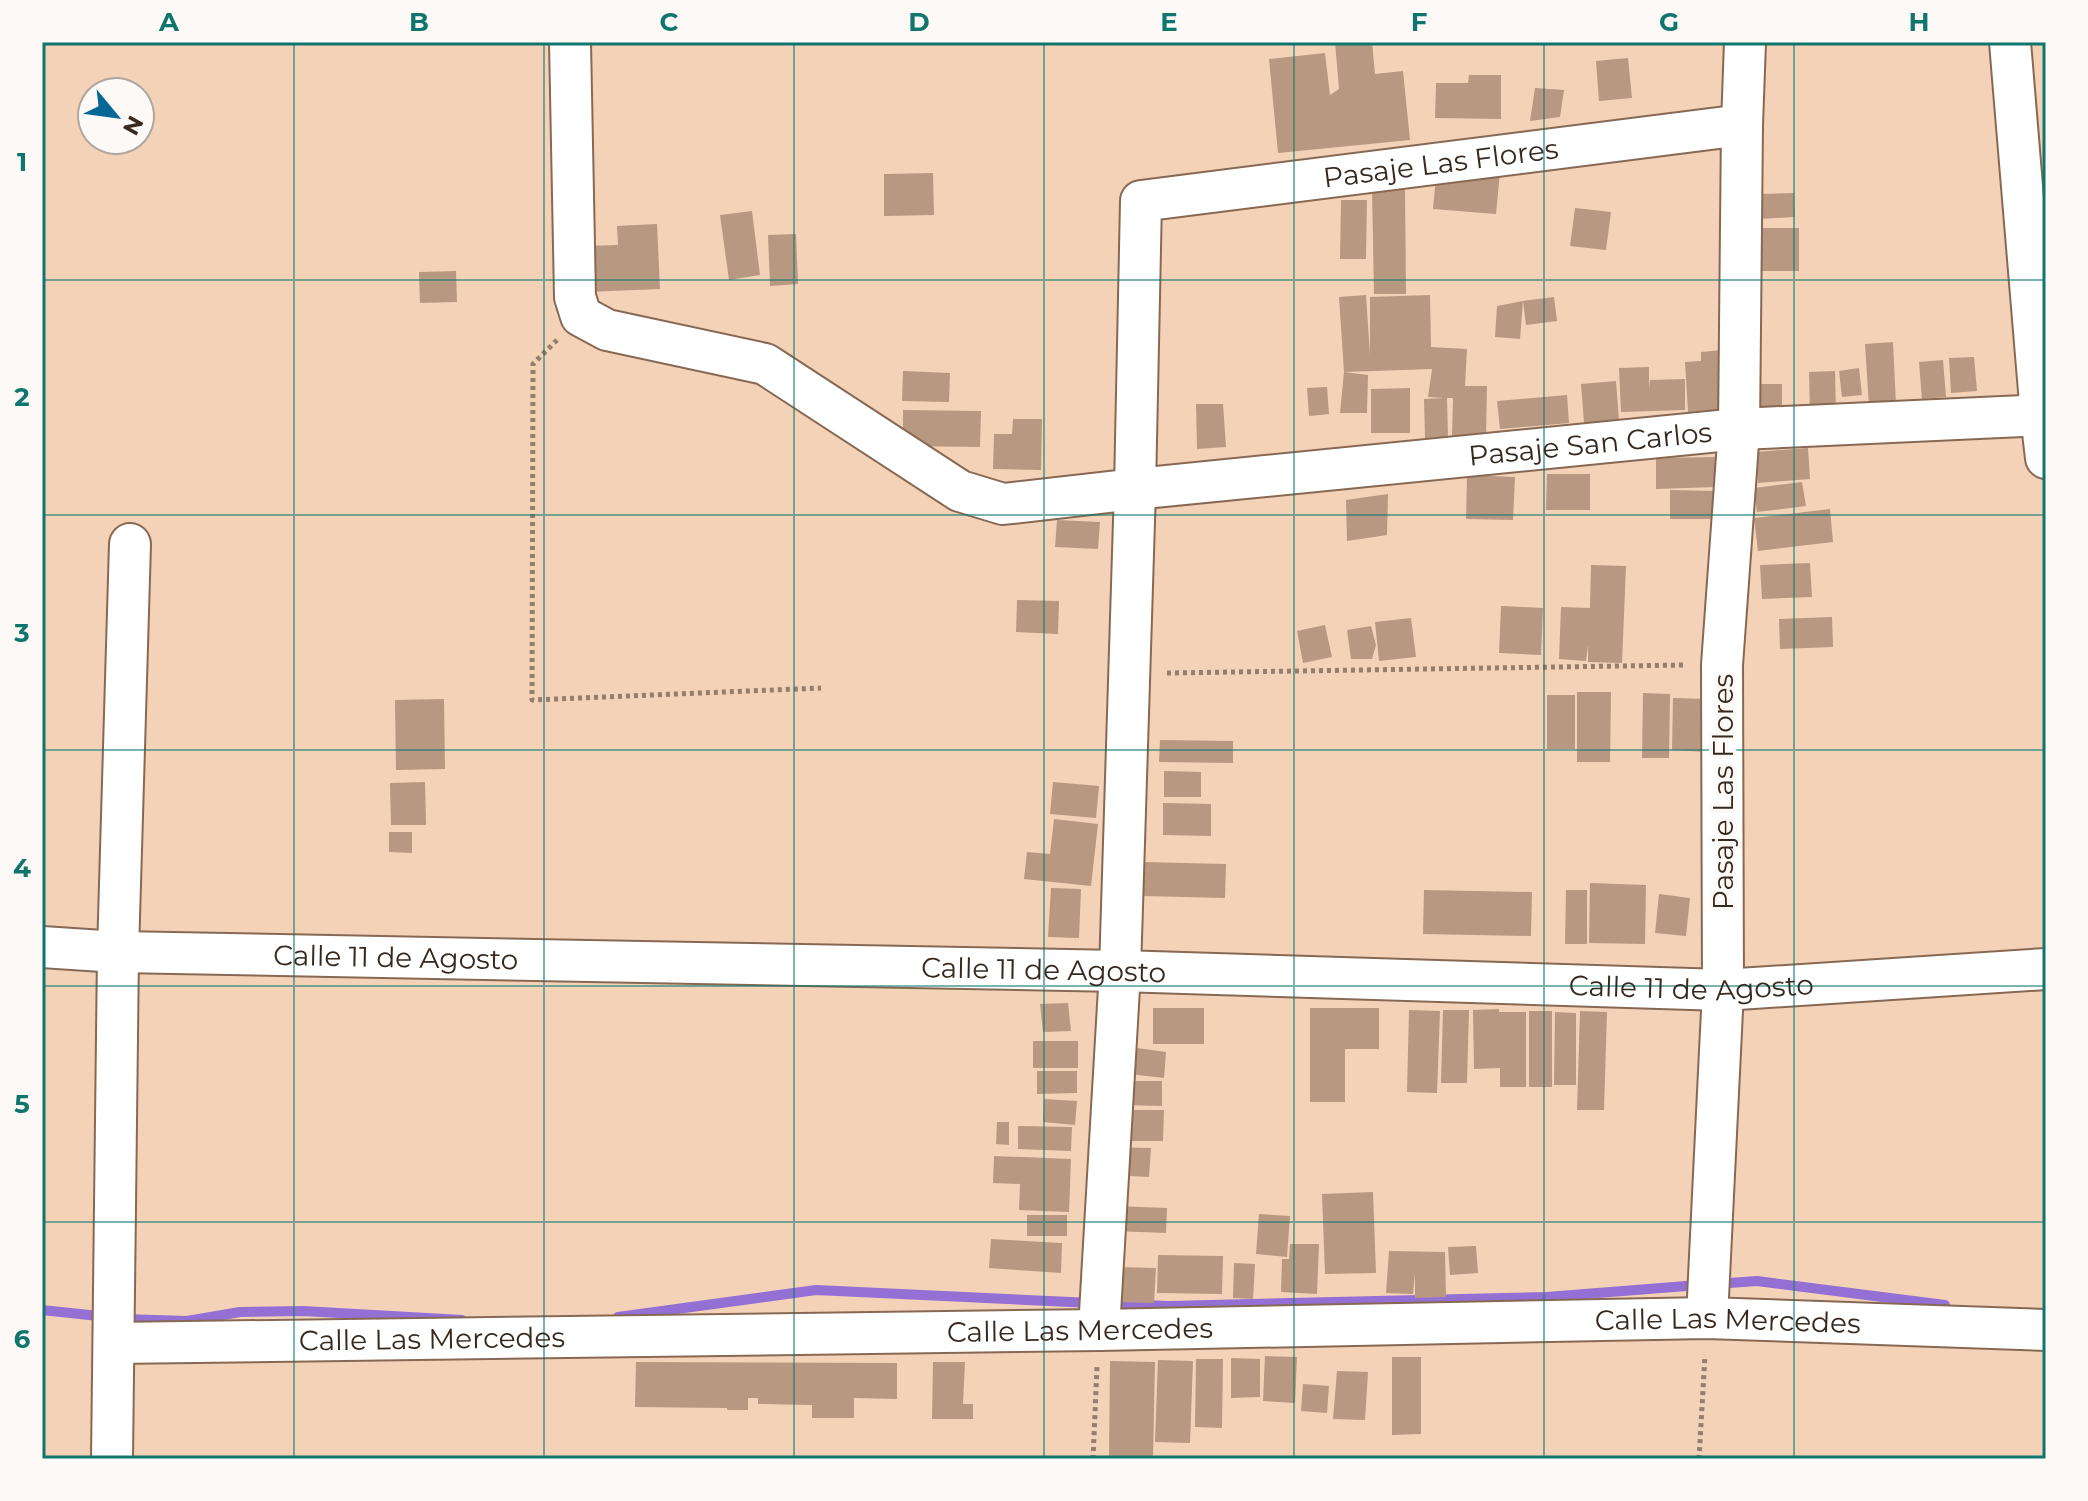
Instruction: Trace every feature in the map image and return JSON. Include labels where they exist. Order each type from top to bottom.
[{"type":"street","points":[[570,42],[575,297],[581,316]]},
{"type":"street","name":"Pasaje Las Flores","points":[[1707,1318],[1723,990],[1722,665],[1739,429],[1745,42]]},
{"type":"street","points":[[2010,42],[2046,458]]},
{"type":"street","name":"Pasaje Las Flores","points":[[1135,489],[1141,201],[1742,125]]},
{"type":"street","name":"Pasaje San Carlos","points":[[581,316],[607,330],[765,364],[960,491],[1003,504],[1739,429],[2043,415]]},
{"type":"street","points":[[1099,1330],[1120,971],[1135,489]]},
{"type":"street","points":[[112,1459],[118,952],[130,544]]},
{"type":"street","name":"Calle 11 de Agosto","points":[[42,947],[118,952],[1120,971],[1723,990],[2046,969]]},
{"type":"street","name":"Calle Las Mercedes","points":[[114,1343],[1099,1330],[1707,1318],[2046,1330]]},
{"type":"path","points":[[581,316],[533,364],[532,700],[821,688]]},
{"type":"path","points":[[1129,673],[1722,665]]},
{"type":"path","points":[[1699,1459],[1707,1318]]},
{"type":"path","points":[[1093,1459],[1099,1330]]},
{"type":"building","points":[[1335,42],[1372,42],[1375,74],[1403,71],[1410,140],[1278,153],[1269,59],[1325,53],[1330,95],[1339,89]]},
{"type":"building","points":[[1628,58],[1632,98],[1599,101],[1596,61]]},
{"type":"building","points":[[1469,75],[1501,75],[1501,119],[1435,118],[1436,83],[1468,83]]},
{"type":"building","points":[[1535,88],[1564,90],[1560,117],[1530,121]]},
{"type":"building","points":[[1437,166],[1500,172],[1496,214],[1433,209]]},
{"type":"building","points":[[933,173],[934,215],[884,216],[884,174]]},
{"type":"building","points":[[1372,188],[1405,188],[1406,294],[1374,294]]},
{"type":"building","points":[[1794,193],[1795,217],[1758,219],[1757,194]]},
{"type":"building","points":[[1341,200],[1367,200],[1366,259],[1340,259]]},
{"type":"building","points":[[1575,208],[1611,212],[1606,250],[1570,246]]},
{"type":"building","points":[[752,211],[760,275],[729,280],[720,215]]},
{"type":"building","points":[[657,224],[660,289],[586,292],[584,246],[618,245],[617,226]]},
{"type":"building","points":[[1762,228],[1799,228],[1799,271],[1762,271]]},
{"type":"building","points":[[796,234],[798,284],[770,286],[768,235]]},
{"type":"building","points":[[456,271],[457,302],[420,303],[419,272]]},
{"type":"building","points":[[1366,295],[1370,355],[1370,297],[1430,295],[1431,347],[1467,349],[1465,386],[1487,386],[1486,437],[1452,437],[1453,398],[1447,398],[1448,437],[1425,438],[1424,399],[1444,398],[1428,397],[1432,369],[1344,372],[1339,297]]},
{"type":"building","points":[[1554,297],[1557,321],[1526,325],[1523,301]]},
{"type":"building","points":[[1523,301],[1520,339],[1495,337],[1497,306]]},
{"type":"building","points":[[1893,342],[1896,405],[1869,407],[1865,344]]},
{"type":"building","points":[[1722,350],[1725,409],[1688,412],[1685,362],[1701,361],[1701,352]]},
{"type":"building","points":[[1974,357],[1977,391],[1951,393],[1949,358]]},
{"type":"building","points":[[1943,360],[1946,397],[1922,399],[1919,362]]},
{"type":"building","points":[[1649,367],[1649,389],[1650,380],[1685,379],[1685,410],[1621,412],[1619,368]]},
{"type":"building","points":[[1859,368],[1862,395],[1842,397],[1839,371]]},
{"type":"building","points":[[903,371],[950,373],[949,402],[902,401]]},
{"type":"building","points":[[1835,371],[1836,413],[1810,414],[1809,372]]},
{"type":"building","points":[[1344,372],[1368,375],[1367,413],[1340,413]]},
{"type":"building","points":[[1616,381],[1619,420],[1584,423],[1581,384]]},
{"type":"building","points":[[1759,384],[1782,384],[1782,420],[1759,420]]},
{"type":"building","points":[[1327,387],[1329,414],[1309,416],[1307,388]]},
{"type":"building","points":[[1410,388],[1410,433],[1371,433],[1371,389]]},
{"type":"building","points":[[1567,395],[1569,423],[1500,429],[1497,401]]},
{"type":"building","points":[[1196,404],[1223,404],[1226,447],[1197,449]]},
{"type":"building","points":[[903,410],[981,411],[980,447],[903,446]]},
{"type":"building","points":[[1013,419],[1042,419],[1041,470],[993,469],[994,434],[1012,434]]},
{"type":"building","points":[[1808,448],[1810,479],[1758,483],[1755,452]]},
{"type":"building","points":[[1716,457],[1716,487],[1656,489],[1656,458]]},
{"type":"building","points":[[1547,474],[1590,474],[1590,510],[1546,510]]},
{"type":"building","points":[[1467,475],[1515,477],[1513,520],[1466,519]]},
{"type":"building","points":[[1802,482],[1806,506],[1757,512],[1754,488]]},
{"type":"building","points":[[1670,490],[1716,491],[1715,519],[1670,519]]},
{"type":"building","points":[[1388,494],[1387,535],[1347,541],[1346,500]]},
{"type":"building","points":[[1830,509],[1833,542],[1758,551],[1754,518]]},
{"type":"building","points":[[1057,520],[1100,522],[1098,549],[1055,547]]},
{"type":"building","points":[[1810,563],[1812,597],[1762,599],[1760,565]]},
{"type":"building","points":[[1591,565],[1626,566],[1622,663],[1588,662],[1588,645],[1586,661],[1559,659],[1561,607],[1590,608]]},
{"type":"building","points":[[1017,600],[1059,601],[1058,634],[1016,632]]},
{"type":"building","points":[[1501,606],[1543,608],[1541,655],[1499,653]]},
{"type":"building","points":[[1832,617],[1833,647],[1780,649],[1779,619]]},
{"type":"building","points":[[1411,618],[1416,657],[1379,661],[1375,622]]},
{"type":"building","points":[[1325,625],[1332,657],[1303,663],[1297,631]]},
{"type":"building","points":[[1371,626],[1376,645],[1372,659],[1351,659],[1347,630]]},
{"type":"building","points":[[1577,692],[1611,692],[1610,762],[1577,762]]},
{"type":"building","points":[[1643,693],[1670,694],[1669,758],[1642,758]]},
{"type":"building","points":[[1547,695],[1575,695],[1575,749],[1547,749]]},
{"type":"building","points":[[1673,698],[1707,699],[1706,752],[1672,750]]},
{"type":"building","points":[[444,699],[445,769],[396,770],[395,700]]},
{"type":"building","points":[[1160,740],[1233,741],[1233,763],[1159,762]]},
{"type":"building","points":[[1164,771],[1201,772],[1201,797],[1164,797]]},
{"type":"building","points":[[425,782],[426,825],[391,825],[390,783]]},
{"type":"building","points":[[1053,782],[1099,786],[1096,818],[1050,814]]},
{"type":"building","points":[[1163,803],[1211,804],[1211,836],[1163,835]]},
{"type":"building","points":[[1054,819],[1098,824],[1091,886],[1024,879],[1027,852],[1050,854]]},
{"type":"building","points":[[389,832],[412,832],[412,853],[389,852]]},
{"type":"building","points":[[1143,862],[1226,864],[1225,898],[1142,896]]},
{"type":"building","points":[[1590,883],[1646,885],[1645,944],[1589,943]]},
{"type":"building","points":[[1051,888],[1081,889],[1079,938],[1048,937]]},
{"type":"building","points":[[1424,890],[1532,892],[1531,936],[1423,934]]},
{"type":"building","points":[[1566,890],[1587,890],[1587,944],[1565,944]]},
{"type":"building","points":[[1659,894],[1690,898],[1686,936],[1655,933]]},
{"type":"building","points":[[1068,1003],[1071,1031],[1043,1032],[1040,1004]]},
{"type":"building","points":[[1153,1008],[1204,1008],[1204,1044],[1153,1044]]},
{"type":"building","points":[[1310,1008],[1379,1008],[1379,1049],[1345,1049],[1345,1102],[1310,1102]]},
{"type":"building","points":[[1499,1009],[1499,1012],[1526,1012],[1526,1087],[1500,1087],[1500,1068],[1474,1069],[1473,1010]]},
{"type":"building","points":[[1409,1010],[1440,1011],[1437,1093],[1407,1092]]},
{"type":"building","points":[[1443,1010],[1469,1010],[1467,1083],[1441,1083]]},
{"type":"building","points":[[1529,1011],[1552,1011],[1552,1087],[1529,1087]]},
{"type":"building","points":[[1580,1011],[1607,1012],[1604,1110],[1577,1110]]},
{"type":"building","points":[[1555,1012],[1576,1013],[1576,1085],[1554,1085]]},
{"type":"building","points":[[1033,1041],[1078,1041],[1078,1068],[1033,1068]]},
{"type":"building","points":[[1115,1045],[1166,1052],[1164,1078],[1112,1072]]},
{"type":"building","points":[[1037,1071],[1077,1071],[1077,1093],[1037,1094]]},
{"type":"building","points":[[1118,1081],[1162,1081],[1162,1106],[1118,1105]]},
{"type":"building","points":[[1044,1099],[1077,1101],[1075,1125],[1043,1122]]},
{"type":"building","points":[[1109,1110],[1164,1110],[1163,1141],[1108,1141]]},
{"type":"building","points":[[997,1122],[1009,1122],[1009,1145],[996,1144]]},
{"type":"building","points":[[1018,1126],[1072,1127],[1071,1151],[1018,1149]]},
{"type":"building","points":[[1111,1147],[1151,1148],[1149,1177],[1109,1175]]},
{"type":"building","points":[[994,1156],[1071,1159],[1069,1212],[1019,1210],[1020,1184],[993,1183]]},
{"type":"building","points":[[1373,1192],[1376,1273],[1325,1274],[1322,1194]]},
{"type":"building","points":[[1115,1206],[1167,1208],[1166,1233],[1114,1231]]},
{"type":"building","points":[[1259,1214],[1290,1216],[1287,1257],[1256,1254]]},
{"type":"building","points":[[1027,1215],[1067,1215],[1067,1236],[1027,1236]]},
{"type":"building","points":[[991,1239],[1062,1243],[1061,1273],[989,1268]]},
{"type":"building","points":[[1290,1244],[1319,1244],[1317,1294],[1281,1292],[1282,1259],[1289,1259]]},
{"type":"building","points":[[1476,1246],[1478,1273],[1450,1275],[1448,1247]]},
{"type":"building","points":[[1389,1251],[1445,1252],[1446,1297],[1415,1298],[1415,1273],[1413,1294],[1386,1293]]},
{"type":"building","points":[[1158,1255],[1223,1256],[1222,1294],[1157,1293]]},
{"type":"building","points":[[1234,1263],[1255,1264],[1253,1299],[1233,1298]]},
{"type":"building","points":[[1115,1267],[1156,1268],[1154,1303],[1114,1302]]},
{"type":"building","points":[[1265,1356],[1297,1357],[1295,1403],[1263,1401]]},
{"type":"building","points":[[1392,1357],[1421,1357],[1421,1434],[1392,1435]]},
{"type":"building","points":[[1231,1358],[1260,1359],[1260,1397],[1231,1398]]},
{"type":"building","points":[[1196,1359],[1223,1359],[1222,1428],[1195,1427]]},
{"type":"building","points":[[1158,1360],[1193,1361],[1190,1443],[1155,1442]]},
{"type":"building","points":[[1110,1361],[1155,1362],[1153,1459],[1109,1459]]},
{"type":"building","points":[[636,1362],[897,1363],[897,1399],[854,1398],[854,1418],[812,1418],[812,1405],[758,1404],[758,1398],[748,1398],[748,1410],[635,1407]]},
{"type":"building","points":[[933,1362],[965,1362],[963,1404],[973,1404],[973,1419],[932,1419]]},
{"type":"building","points":[[1337,1371],[1368,1372],[1365,1420],[1333,1419]]},
{"type":"building","points":[[1303,1384],[1329,1386],[1327,1413],[1301,1411]]},
{"type":"waterway","points":[[1715,1284],[1757,1281],[1945,1305]]},
{"type":"waterway","points":[[1108,1304],[1170,1306],[1547,1297],[1699,1285]]},
{"type":"waterway","points":[[618,1317],[816,1290],[1092,1303]]},
{"type":"waterway","points":[[42,1310],[108,1317]]},
{"type":"waterway","points":[[123,1319],[187,1321],[240,1312],[303,1311],[462,1320]]}]
